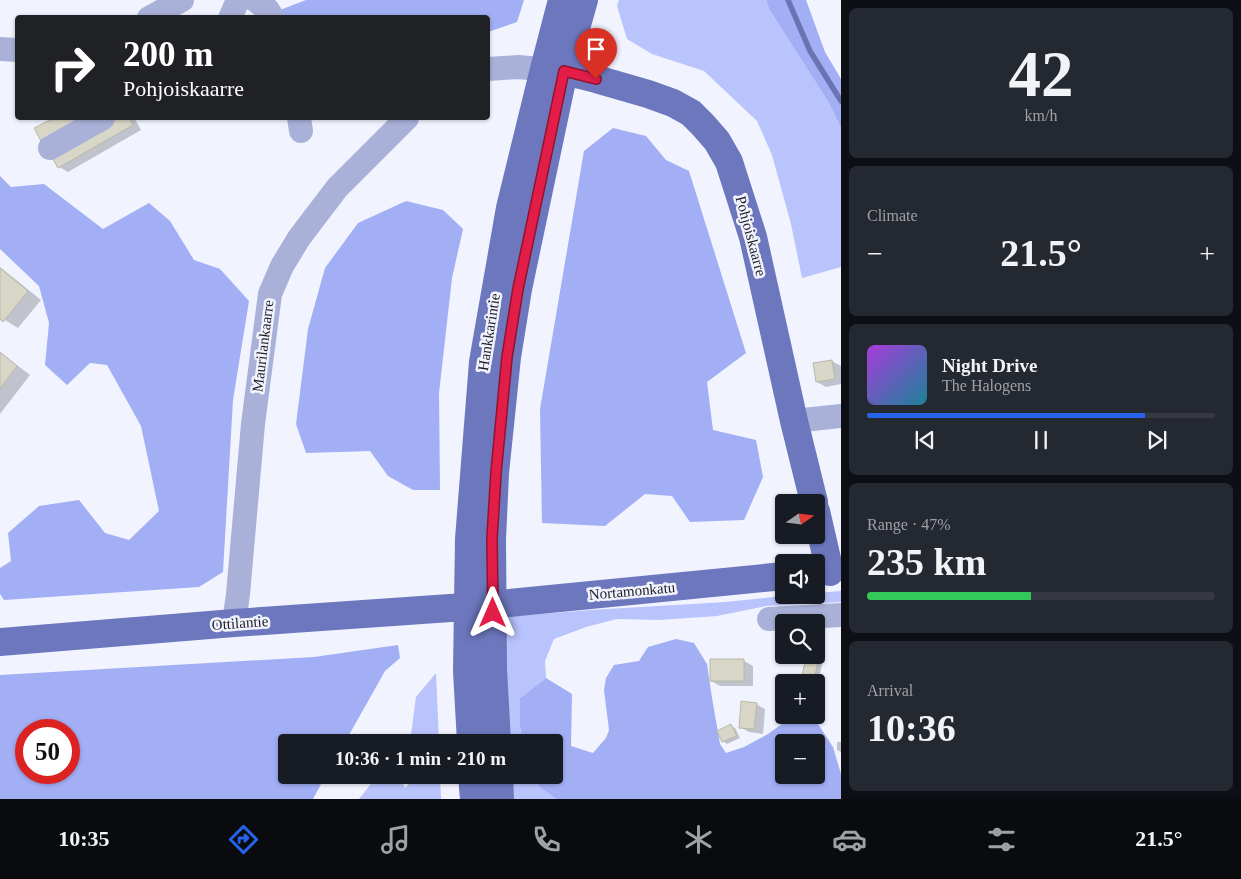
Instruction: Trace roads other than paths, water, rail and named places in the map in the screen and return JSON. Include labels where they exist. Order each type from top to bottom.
[{"type":"main road","name":"Hankkarintie","points":[[480,670],[481,539],[496,473],[507,357],[554,70],[562,0]]},
{"type":"main road","name":"Hankkarintie","points":[[554,70],[584,0]]},
{"type":"main road","name":"Pohjoiskaarre","points":[[554,70],[596,79],[673,103],[691,113],[717,141],[729,162],[753,237],[812,494]]},
{"type":"main road","points":[[823,544],[829,572]]},
{"type":"main road","name":"Nortamonkatu","points":[[479,606],[775,577]]},
{"type":"main road","name":"Ottilantie","points":[[0,642],[479,606]]},
{"type":"main road","points":[[472,734],[480,670]]},
{"type":"main road","points":[[480,670],[495,734]]},
{"type":"main road","points":[[473,784],[474,799]]},
{"type":"main road","points":[[499,784],[500,799]]},
{"type":"street","points":[[154,15],[182,0]]},
{"type":"street","points":[[231,15],[238,0]]},
{"type":"street","points":[[255,0],[268,10],[271,15]]},
{"type":"street","points":[[0,49],[15,50]]},
{"type":"street","points":[[490,69],[518,67],[554,70]]},
{"type":"street","points":[[50,148],[99,120]]},
{"type":"street","name":"Maurilankaarre","points":[[234,623],[253,424],[270,294],[282,266],[299,238],[337,188],[405,120]]},
{"type":"street","points":[[794,421],[841,416]]},
{"type":"street","points":[[769,619],[841,615]]},
{"type":"waterway","points":[[788,0],[810,51],[841,101]]}]
